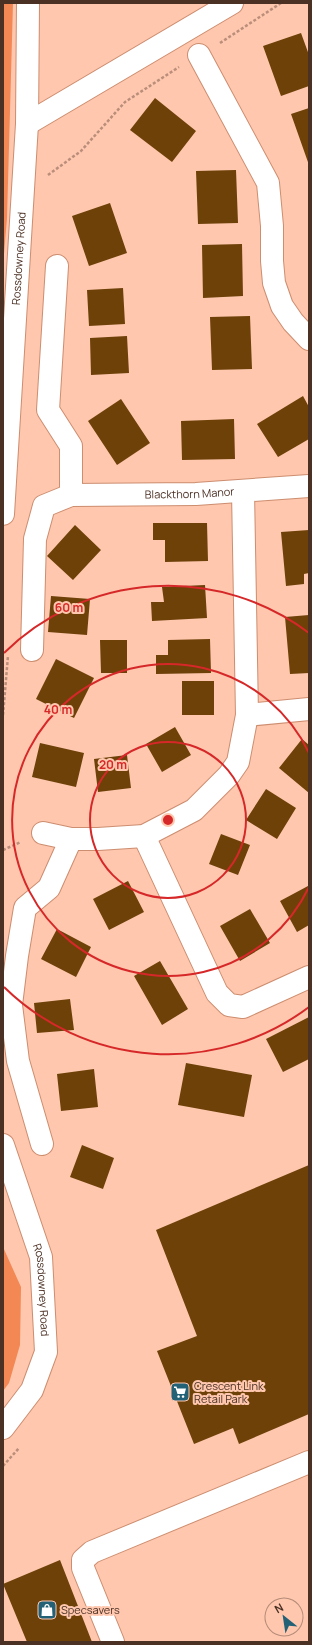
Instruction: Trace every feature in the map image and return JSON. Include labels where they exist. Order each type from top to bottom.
[{"type":"street","name":"Rossdowney Road","points":[[3,514],[10,274],[24,176],[27,124],[28,3]]},
{"type":"street","points":[[27,124],[232,3]]},
{"type":"street","points":[[199,55],[268,183],[272,226],[272,261],[274,283],[282,306],[293,322],[309,339]]},
{"type":"street","points":[[32,650],[35,539],[44,506],[71,495],[71,446],[48,410],[57,266]]},
{"type":"street","name":"Blackthorn Manor","points":[[71,495],[196,494],[309,486]]},
{"type":"street","points":[[42,833],[70,839],[144,836],[194,810],[229,775],[238,762],[247,715],[243,491]]},
{"type":"street","points":[[247,715],[309,709]]},
{"type":"street","points":[[144,836],[216,993],[229,1005],[243,1008],[309,977]]},
{"type":"street","points":[[42,1144],[18,1062],[11,1005],[16,956],[25,908],[49,888],[70,839]]},
{"type":"street","name":"Rossdowney Road","points":[[3,1145],[41,1257],[46,1352],[32,1390],[3,1428]]},
{"type":"street","points":[[114,1642],[83,1568],[83,1560],[92,1552],[309,1462]]},
{"type":"path","points":[[24,176],[43,179],[81,151],[125,102],[199,55],[226,40],[281,3]]},
{"type":"shaded area","points":[[3,3],[13,3],[7,218],[3,266]]},
{"type":"shaded area","points":[[3,1247],[21,1287],[20,1345],[9,1383],[3,1391]]},
{"type":"building","points":[[301,33],[309,55],[309,86],[281,96],[263,46]]},
{"type":"building","points":[[155,98],[196,131],[172,162],[130,130]]},
{"type":"building","points":[[309,108],[309,165],[291,114]]},
{"type":"building","points":[[236,170],[238,223],[198,224],[196,171]]},
{"type":"building","points":[[110,203],[127,253],[89,266],[72,216]]},
{"type":"building","points":[[242,244],[243,296],[203,298],[202,245]]},
{"type":"building","points":[[123,288],[125,324],[89,326],[87,290]]},
{"type":"building","points":[[250,316],[252,369],[212,370],[210,317]]},
{"type":"building","points":[[127,336],[129,373],[91,375],[90,338]]},
{"type":"building","points":[[303,396],[309,407],[309,439],[278,457],[257,424]]},
{"type":"building","points":[[121,399],[150,443],[117,465],[88,421]]},
{"type":"building","points":[[234,419],[235,459],[182,460],[181,421]]},
{"type":"building","points":[[153,523],[207,523],[208,561],[165,562],[165,540],[153,540]]},
{"type":"building","points":[[75,525],[101,550],[73,580],[47,556]]},
{"type":"building","points":[[309,530],[309,573],[304,574],[304,584],[286,586],[281,532]]},
{"type":"building","points":[[205,585],[207,618],[152,621],[151,602],[164,602],[162,587]]},
{"type":"building","points":[[51,596],[90,599],[87,635],[48,632]]},
{"type":"building","points":[[309,615],[309,673],[290,674],[285,617]]},
{"type":"building","points":[[210,639],[211,673],[156,674],[156,655],[168,655],[168,640]]},
{"type":"building","points":[[100,640],[127,640],[127,673],[101,673]]},
{"type":"building","points":[[56,659],[94,678],[74,718],[36,699]]},
{"type":"building","points":[[182,681],[214,681],[214,715],[182,715]]},
{"type":"building","points":[[175,727],[191,755],[162,772],[146,744]]},
{"type":"building","points":[[302,739],[309,745],[309,793],[279,768]]},
{"type":"building","points":[[40,743],[84,753],[76,787],[32,777]]},
{"type":"building","points":[[127,755],[131,788],[98,792],[94,759]]},
{"type":"building","points":[[266,789],[296,808],[277,839],[246,820]]},
{"type":"building","points":[[221,834],[250,845],[238,875],[209,864]]},
{"type":"building","points":[[128,881],[144,912],[109,930],[93,899]]},
{"type":"building","points":[[308,886],[309,925],[297,932],[280,901]]},
{"type":"building","points":[[250,909],[270,943],[240,961],[220,926]]},
{"type":"building","points":[[57,929],[91,947],[76,977],[41,959]]},
{"type":"building","points":[[160,961],[188,1009],[162,1025],[134,976]]},
{"type":"building","points":[[70,999],[74,1030],[37,1033],[34,1003]]},
{"type":"building","points":[[309,1017],[309,1059],[283,1072],[266,1039]]},
{"type":"building","points":[[186,1063],[252,1075],[244,1117],[178,1105]]},
{"type":"building","points":[[94,1069],[98,1107],[61,1111],[57,1074]]},
{"type":"building","points":[[82,1145],[114,1158],[103,1189],[70,1177]]},
{"type":"building","points":[[309,1165],[309,1414],[239,1444],[233,1428],[194,1444],[157,1351],[197,1336],[156,1230]]},
{"type":"building","name":"Specsavers","points":[[60,1560],[92,1642],[27,1642],[3,1584]]},
{"type":"place","name":"Crescent Link Retail Park","points":[[180,1392]]},
{"type":"place","name":"Specsavers","points":[[47,1610]]}]
